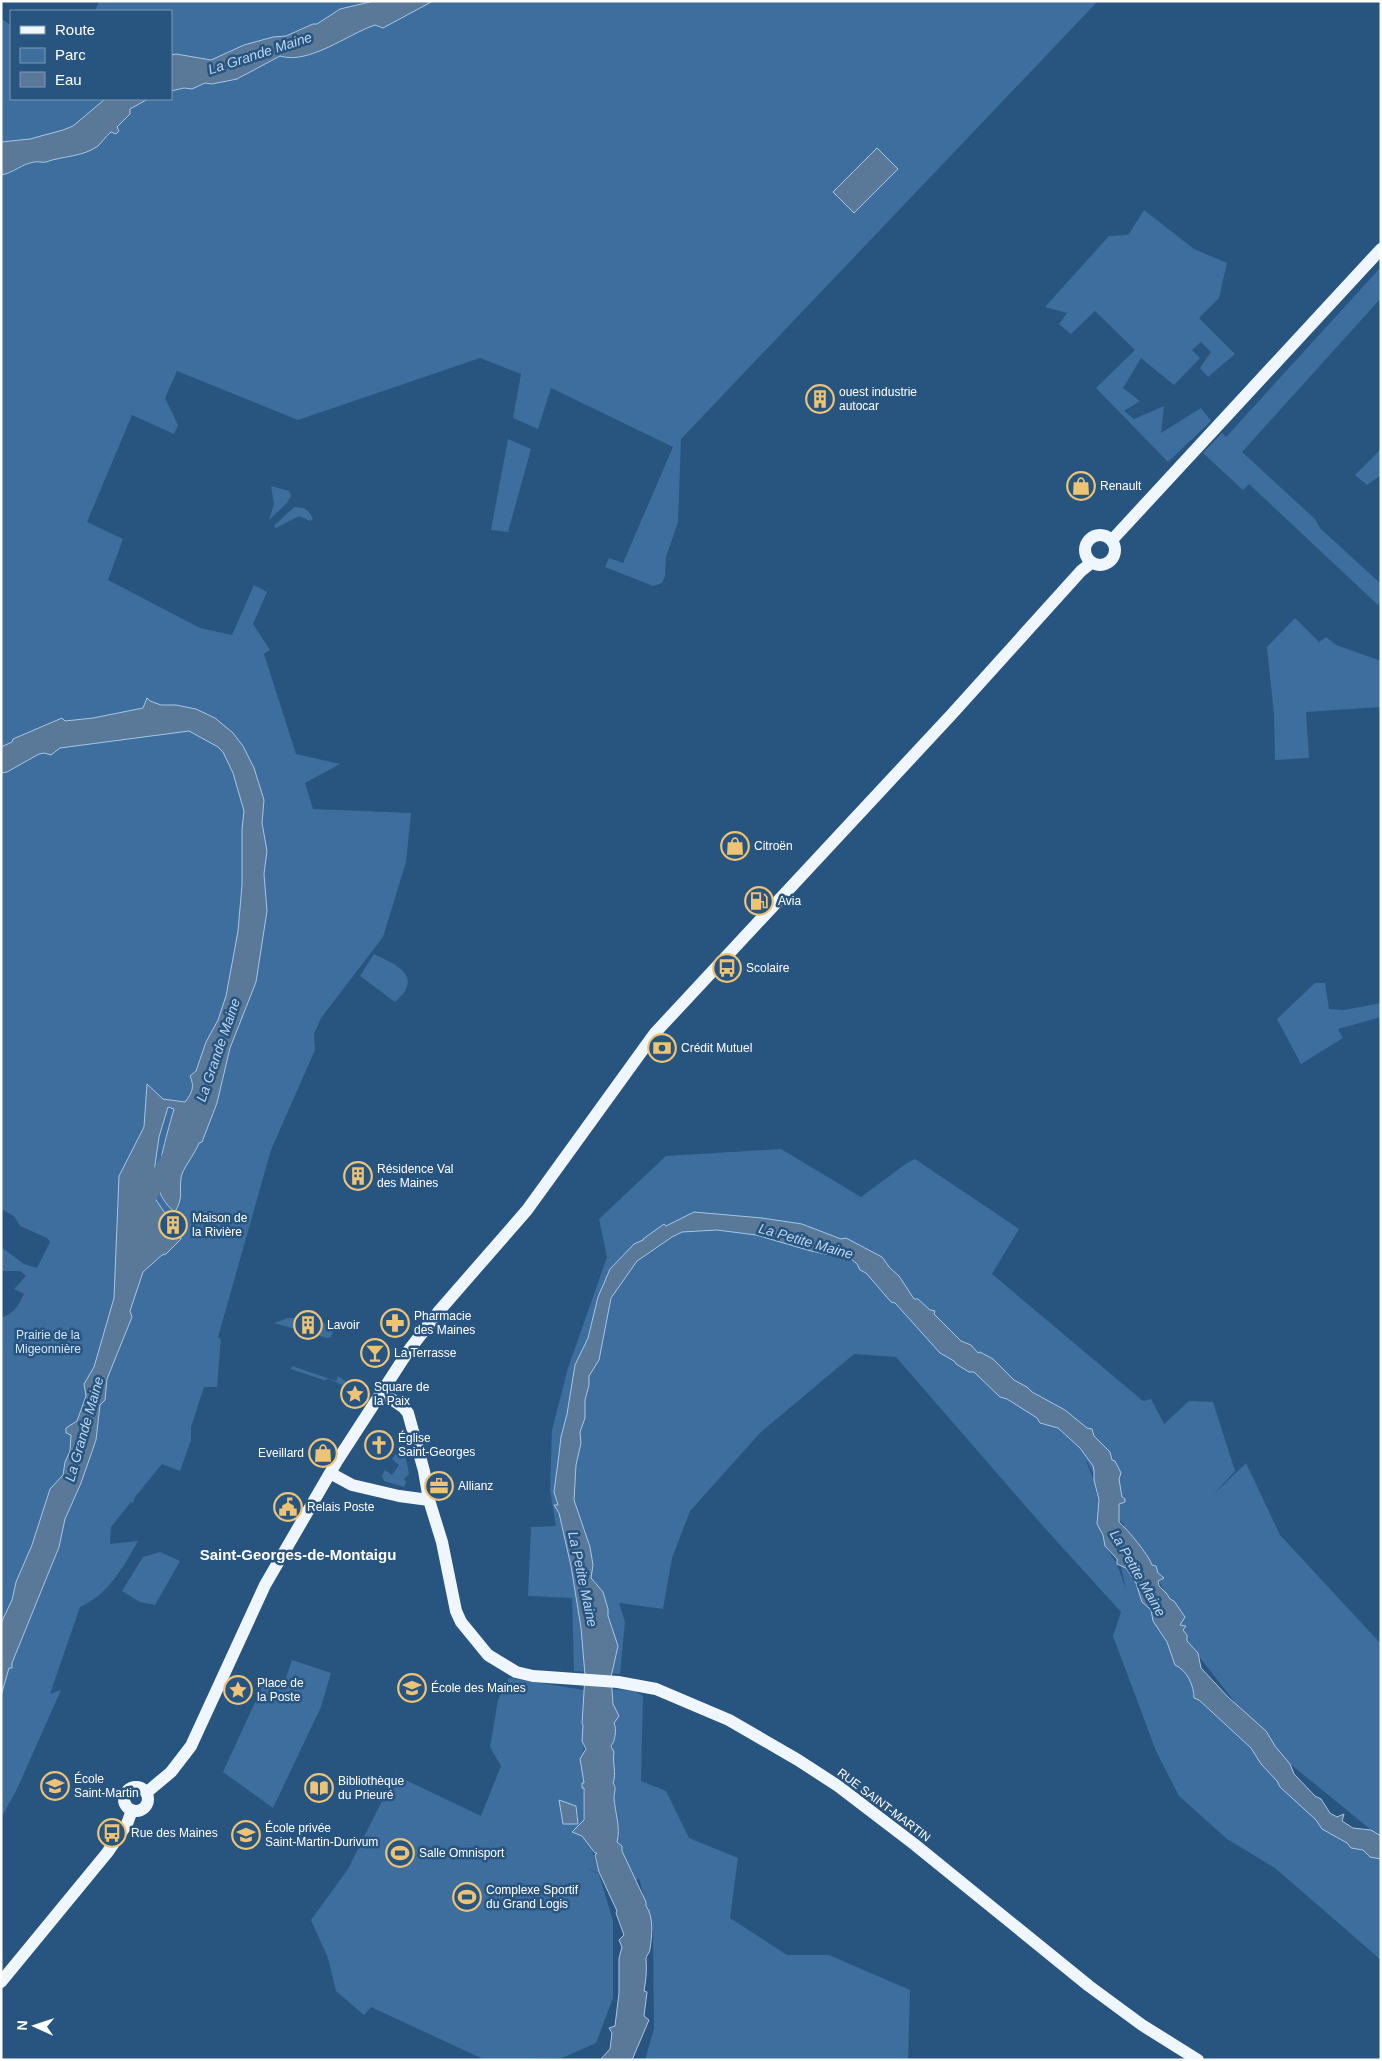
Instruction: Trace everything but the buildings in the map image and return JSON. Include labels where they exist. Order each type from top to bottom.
[{"type":"main road","points":[[1112,540],[1381,249]]},
{"type":"main road","points":[[146,1793],[170,1772],[191,1746],[265,1585],[330,1472],[409,1350],[439,1311],[527,1210],[655,1034],[952,714],[1081,571],[1091,563],[1104,565],[1112,561],[1116,553],[1112,540],[1098,535],[1088,540],[1086,555],[1091,563]]},
{"type":"main road","points":[[330,1472],[352,1485],[398,1496],[429,1500],[424,1472],[408,1413],[403,1406],[381,1392]]},
{"type":"main road","name":"RUE SAINT-MARTIN","points":[[429,1500],[442,1542],[456,1610],[461,1622],[488,1656],[516,1672],[533,1676],[618,1682],[656,1689],[700,1706],[729,1720],[818,1772],[914,1844],[1105,1998],[1148,2029],[1198,2060]]},
{"type":"main road","points":[[137,1787],[146,1793],[147,1801],[144,1808],[132,1810],[124,1802],[127,1791],[137,1787]]},
{"type":"main road","points":[[1,1982],[107,1853],[128,1824],[132,1810]]},
{"type":"green space","name":"Prairie de la Migeonnière","points":[[99,1],[1098,1],[681,439],[678,522],[666,557],[665,576],[662,583],[653,586],[605,567],[609,558],[623,563],[673,447],[551,388],[538,429],[513,418],[521,374],[480,358],[298,420],[177,371],[165,398],[178,425],[174,434],[132,415],[87,522],[123,539],[108,580],[200,628],[232,635],[254,585],[267,592],[253,624],[270,650],[264,654],[296,754],[340,764],[305,783],[313,809],[411,813],[406,862],[383,937],[321,1018],[314,1034],[315,1050],[271,1150],[218,1337],[221,1339],[217,1387],[204,1387],[191,1427],[191,1440],[180,1471],[162,1464],[135,1497],[133,1503],[131,1502],[111,1527],[110,1544],[138,1541],[121,1570],[107,1587],[90,1602],[80,1607],[50,1694],[61,1690],[17,1789],[1,1818],[1,1326],[3,1324],[1,1325],[1,1318],[10,1314],[19,1303],[24,1294],[14,1289],[26,1276],[20,1271],[1,1271],[1,1247],[24,1264],[37,1268],[50,1242],[47,1238],[20,1226],[14,1216],[1,1209],[1,19],[10,24],[10,100],[172,100],[172,10],[95,10]]},
{"type":"green space","points":[[1144,210],[1194,249],[1227,263],[1219,298],[1199,318],[1235,354],[1208,377],[1200,368],[1211,352],[1201,342],[1192,350],[1200,358],[1174,385],[1141,358],[1123,388],[1140,401],[1124,411],[1134,419],[1164,406],[1161,433],[1201,408],[1211,421],[1168,462],[1096,388],[1135,350],[1095,311],[1071,334],[1059,324],[1067,313],[1045,307],[1109,236],[1128,235]]},
{"type":"green space","points":[[1381,267],[1381,298],[1242,452],[1315,519],[1320,528],[1381,584],[1381,598],[1378,605],[1249,484],[1243,490],[1203,453],[1222,433],[1226,437]]},
{"type":"green space","points":[[508,439],[531,449],[508,532],[491,530]]},
{"type":"green space","points":[[1381,449],[1381,475],[1367,485],[1355,475]]},
{"type":"green space","points":[[271,486],[289,491],[291,496],[287,503],[269,520],[274,504]]},
{"type":"green space","points":[[294,507],[306,510],[313,519],[310,521],[299,516],[276,528],[274,526]]},
{"type":"green space","points":[[1295,618],[1319,642],[1326,637],[1336,645],[1381,661],[1381,707],[1306,712],[1309,758],[1275,760],[1274,715],[1267,647]]},
{"type":"green space","points":[[374,954],[398,967],[407,976],[406,989],[395,1002],[360,976]]},
{"type":"green space","points":[[1315,983],[1325,983],[1329,1009],[1344,1010],[1381,1003],[1381,1017],[1338,1029],[1343,1038],[1301,1064],[1277,1019]]},
{"type":"green space","points":[[781,1149],[861,1197],[915,1159],[1019,1229],[992,1274],[1143,1401],[1151,1399],[1164,1424],[1189,1401],[1213,1402],[1235,1471],[1213,1495],[1246,1463],[1280,1535],[1381,1644],[1381,1838],[1272,1749],[1300,1796],[1381,1848],[1381,1960],[1275,1868],[1227,1839],[1179,1796],[1156,1751],[1113,1636],[1121,1612],[1042,1525],[896,1357],[854,1354],[760,1433],[690,1511],[672,1558],[663,1609],[619,1603],[625,1622],[620,1674],[574,1671],[572,1598],[528,1596],[531,1527],[556,1526],[550,1490],[552,1430],[568,1368],[607,1257],[599,1219],[666,1156]],"holes":[[[1084,1456],[1118,1519],[1124,1524],[1117,1549],[1126,1590],[1117,1564],[1105,1546],[1103,1535],[1097,1524],[1099,1505],[1094,1480]],[[1150,1561],[1187,1641],[1268,1745],[1179,1656]]]},
{"type":"green space","points":[[311,1316],[334,1328],[331,1337],[327,1338],[274,1323],[288,1318],[295,1318],[294,1326],[311,1330],[314,1322],[301,1319]]},
{"type":"green space","points":[[292,1366],[336,1381],[338,1376],[366,1396],[362,1401],[348,1392],[349,1388],[329,1379],[324,1380],[291,1369]]},
{"type":"green space","points":[[403,1444],[409,1474],[404,1479],[406,1482],[404,1487],[384,1481],[382,1476],[385,1470],[392,1475],[399,1465],[392,1459]]},
{"type":"green space","points":[[160,1552],[180,1561],[155,1605],[140,1602],[122,1591],[143,1557]]},
{"type":"green space","points":[[292,1660],[331,1673],[321,1707],[273,1808],[223,1772],[264,1683],[282,1690]]},
{"type":"green space","name":"Complexe Sportif du Grand Logis","points":[[509,1678],[584,1690],[583,1821],[599,1873],[587,1868],[599,1874],[613,1921],[613,1998],[596,2043],[562,2058],[485,2060],[371,2007],[364,2015],[336,1991],[328,1958],[311,1920],[348,1869],[395,1775],[481,1816],[501,1766],[490,1747],[498,1700]]},
{"type":"green space","points":[[612,1689],[634,1691],[643,1696],[641,1781],[666,1791],[689,1838],[738,1858],[730,1918],[787,1955],[829,1955],[910,1990],[908,2060],[645,2060],[654,2028],[653,1932],[639,1878],[636,1881],[616,1839],[613,1788]]},
{"type":"water","points":[[374,1],[433,1],[383,28],[375,25],[364,29],[316,53],[291,58],[280,56],[237,79],[212,84],[205,83],[192,89],[184,88],[172,91],[172,55],[211,60],[244,45],[273,37],[286,36],[317,24],[340,9]]},
{"type":"water","points":[[104,100],[146,100],[130,109],[130,114],[117,127],[119,131],[116,134],[111,132],[92,150],[46,162],[30,163],[1,175],[1,142],[30,139],[73,126]]},
{"type":"water","points":[[877,148],[898,169],[854,213],[833,192]]},
{"type":"water","points":[[147,698],[161,705],[176,705],[196,709],[215,718],[233,733],[243,746],[254,768],[264,800],[262,823],[267,851],[264,874],[267,911],[256,982],[230,1048],[217,1103],[202,1142],[199,1143],[182,1174],[180,1198],[175,1212],[162,1197],[158,1182],[163,1150],[174,1109],[168,1107],[159,1137],[152,1186],[156,1200],[167,1216],[162,1224],[171,1230],[170,1232],[180,1233],[181,1239],[143,1272],[130,1311],[132,1317],[107,1379],[105,1400],[100,1405],[96,1440],[81,1483],[65,1519],[59,1547],[12,1663],[12,1668],[9,1668],[1,1696],[1,1623],[12,1600],[16,1582],[32,1545],[50,1489],[63,1475],[65,1462],[70,1451],[71,1435],[66,1433],[66,1428],[77,1421],[86,1396],[84,1384],[94,1367],[114,1298],[119,1176],[144,1127],[147,1084],[163,1099],[185,1102],[192,1090],[190,1076],[196,1071],[226,996],[238,931],[242,885],[242,829],[244,811],[233,773],[223,752],[218,747],[189,731],[60,748],[51,755],[39,754],[7,772],[1,773],[1,747],[12,742],[13,739],[62,718],[65,721],[93,718],[143,708]]},
{"type":"water","name":"La Petite Maine","points":[[694,1212],[762,1218],[802,1224],[841,1239],[846,1238],[882,1257],[899,1276],[914,1299],[918,1299],[930,1310],[935,1311],[934,1314],[961,1341],[971,1345],[978,1353],[980,1352],[993,1359],[1014,1380],[1065,1410],[1087,1428],[1092,1429],[1094,1436],[1110,1452],[1112,1460],[1115,1461],[1121,1473],[1119,1479],[1122,1497],[1125,1499],[1125,1502],[1119,1504],[1119,1522],[1137,1542],[1152,1565],[1156,1566],[1158,1573],[1164,1578],[1158,1581],[1159,1586],[1174,1601],[1185,1617],[1180,1625],[1186,1626],[1183,1630],[1187,1635],[1187,1641],[1198,1653],[1201,1668],[1228,1697],[1266,1731],[1275,1746],[1290,1764],[1294,1774],[1315,1796],[1321,1799],[1330,1813],[1337,1817],[1344,1814],[1342,1821],[1353,1828],[1371,1830],[1381,1836],[1381,1859],[1370,1857],[1363,1850],[1351,1848],[1347,1843],[1322,1829],[1316,1820],[1280,1787],[1277,1781],[1261,1764],[1251,1748],[1199,1700],[1194,1698],[1193,1688],[1189,1679],[1175,1665],[1167,1642],[1153,1621],[1151,1610],[1142,1602],[1136,1583],[1126,1568],[1117,1564],[1117,1559],[1105,1546],[1103,1535],[1097,1524],[1099,1500],[1093,1466],[1080,1448],[1058,1428],[1040,1423],[1037,1418],[1007,1399],[1000,1397],[974,1372],[969,1372],[940,1353],[895,1303],[891,1302],[851,1259],[811,1251],[756,1235],[717,1230],[682,1232],[637,1261],[611,1298],[599,1360],[589,1376],[585,1400],[585,1418],[580,1432],[581,1443],[576,1465],[574,1500],[590,1547],[593,1565],[591,1578],[603,1592],[608,1616],[618,1646],[611,1677],[613,1704],[619,1716],[614,1723],[615,1735],[611,1746],[614,1752],[615,1775],[613,1783],[618,1826],[617,1842],[622,1846],[622,1851],[646,1902],[652,1927],[650,1950],[646,1959],[644,1991],[647,1992],[644,2016],[649,2020],[632,2060],[600,2060],[610,2049],[612,2033],[609,2028],[615,2026],[619,1993],[619,1958],[622,1947],[619,1940],[624,1935],[616,1913],[617,1911],[599,1872],[595,1855],[597,1853],[582,1836],[572,1832],[584,1820],[584,1788],[582,1788],[582,1783],[584,1783],[580,1759],[586,1749],[582,1741],[585,1675],[581,1628],[571,1566],[559,1513],[554,1505],[558,1505],[554,1492],[561,1437],[575,1365],[588,1338],[598,1297],[610,1269],[634,1244],[643,1240],[664,1224],[666,1226]]},
{"type":"water","points":[[559,1800],[576,1806],[578,1824],[563,1824]]},
{"type":"waterway","name":"La Grande Maine","points":[[140,1208],[172,1156]]},
{"type":"place","name":"ouest industrie autocar","points":[[820,399]]},
{"type":"place","name":"Renault","points":[[1081,486]]},
{"type":"place","name":"Citroën","points":[[735,846]]},
{"type":"place","name":"Avia","points":[[759,901]]},
{"type":"place","name":"Scolaire","points":[[727,968]]},
{"type":"place","name":"Crédit Mutuel","points":[[662,1048]]},
{"type":"place","name":"Résidence Val des Maines","points":[[358,1176]]},
{"type":"place","name":"Maison de la Rivière","points":[[173,1225]]},
{"type":"place","name":"Pharmacie des Maines","points":[[395,1323]]},
{"type":"place","name":"Lavoir","points":[[308,1325]]},
{"type":"place","name":"La Terrasse","points":[[375,1353]]},
{"type":"place","name":"Square de la Paix","points":[[355,1394]]},
{"type":"place","name":"Église Saint-Georges","points":[[379,1445]]},
{"type":"place","name":"Eveillard","points":[[323,1453]]},
{"type":"place","name":"Allianz","points":[[439,1486]]},
{"type":"place","name":"Relais Poste","points":[[288,1507]]},
{"type":"place","name":"École des Maines","points":[[412,1688]]},
{"type":"place","name":"Place de la Poste","points":[[238,1690]]},
{"type":"place","name":"École Saint-Martin","points":[[55,1786]]},
{"type":"place","name":"Bibliothèque du Prieuré","points":[[319,1788]]},
{"type":"place","name":"Rue des Maines","points":[[112,1833]]},
{"type":"place","name":"École privée Saint-Martin-Durivum","points":[[246,1835]]},
{"type":"place","name":"Salle Omnisport","points":[[400,1853]]},
{"type":"place","name":"Complexe Sportif du Grand Logis","points":[[467,1897]]},
{"type":"district","name":"Saint-Georges-de-Montaigu","points":[[298,1555]]}]
